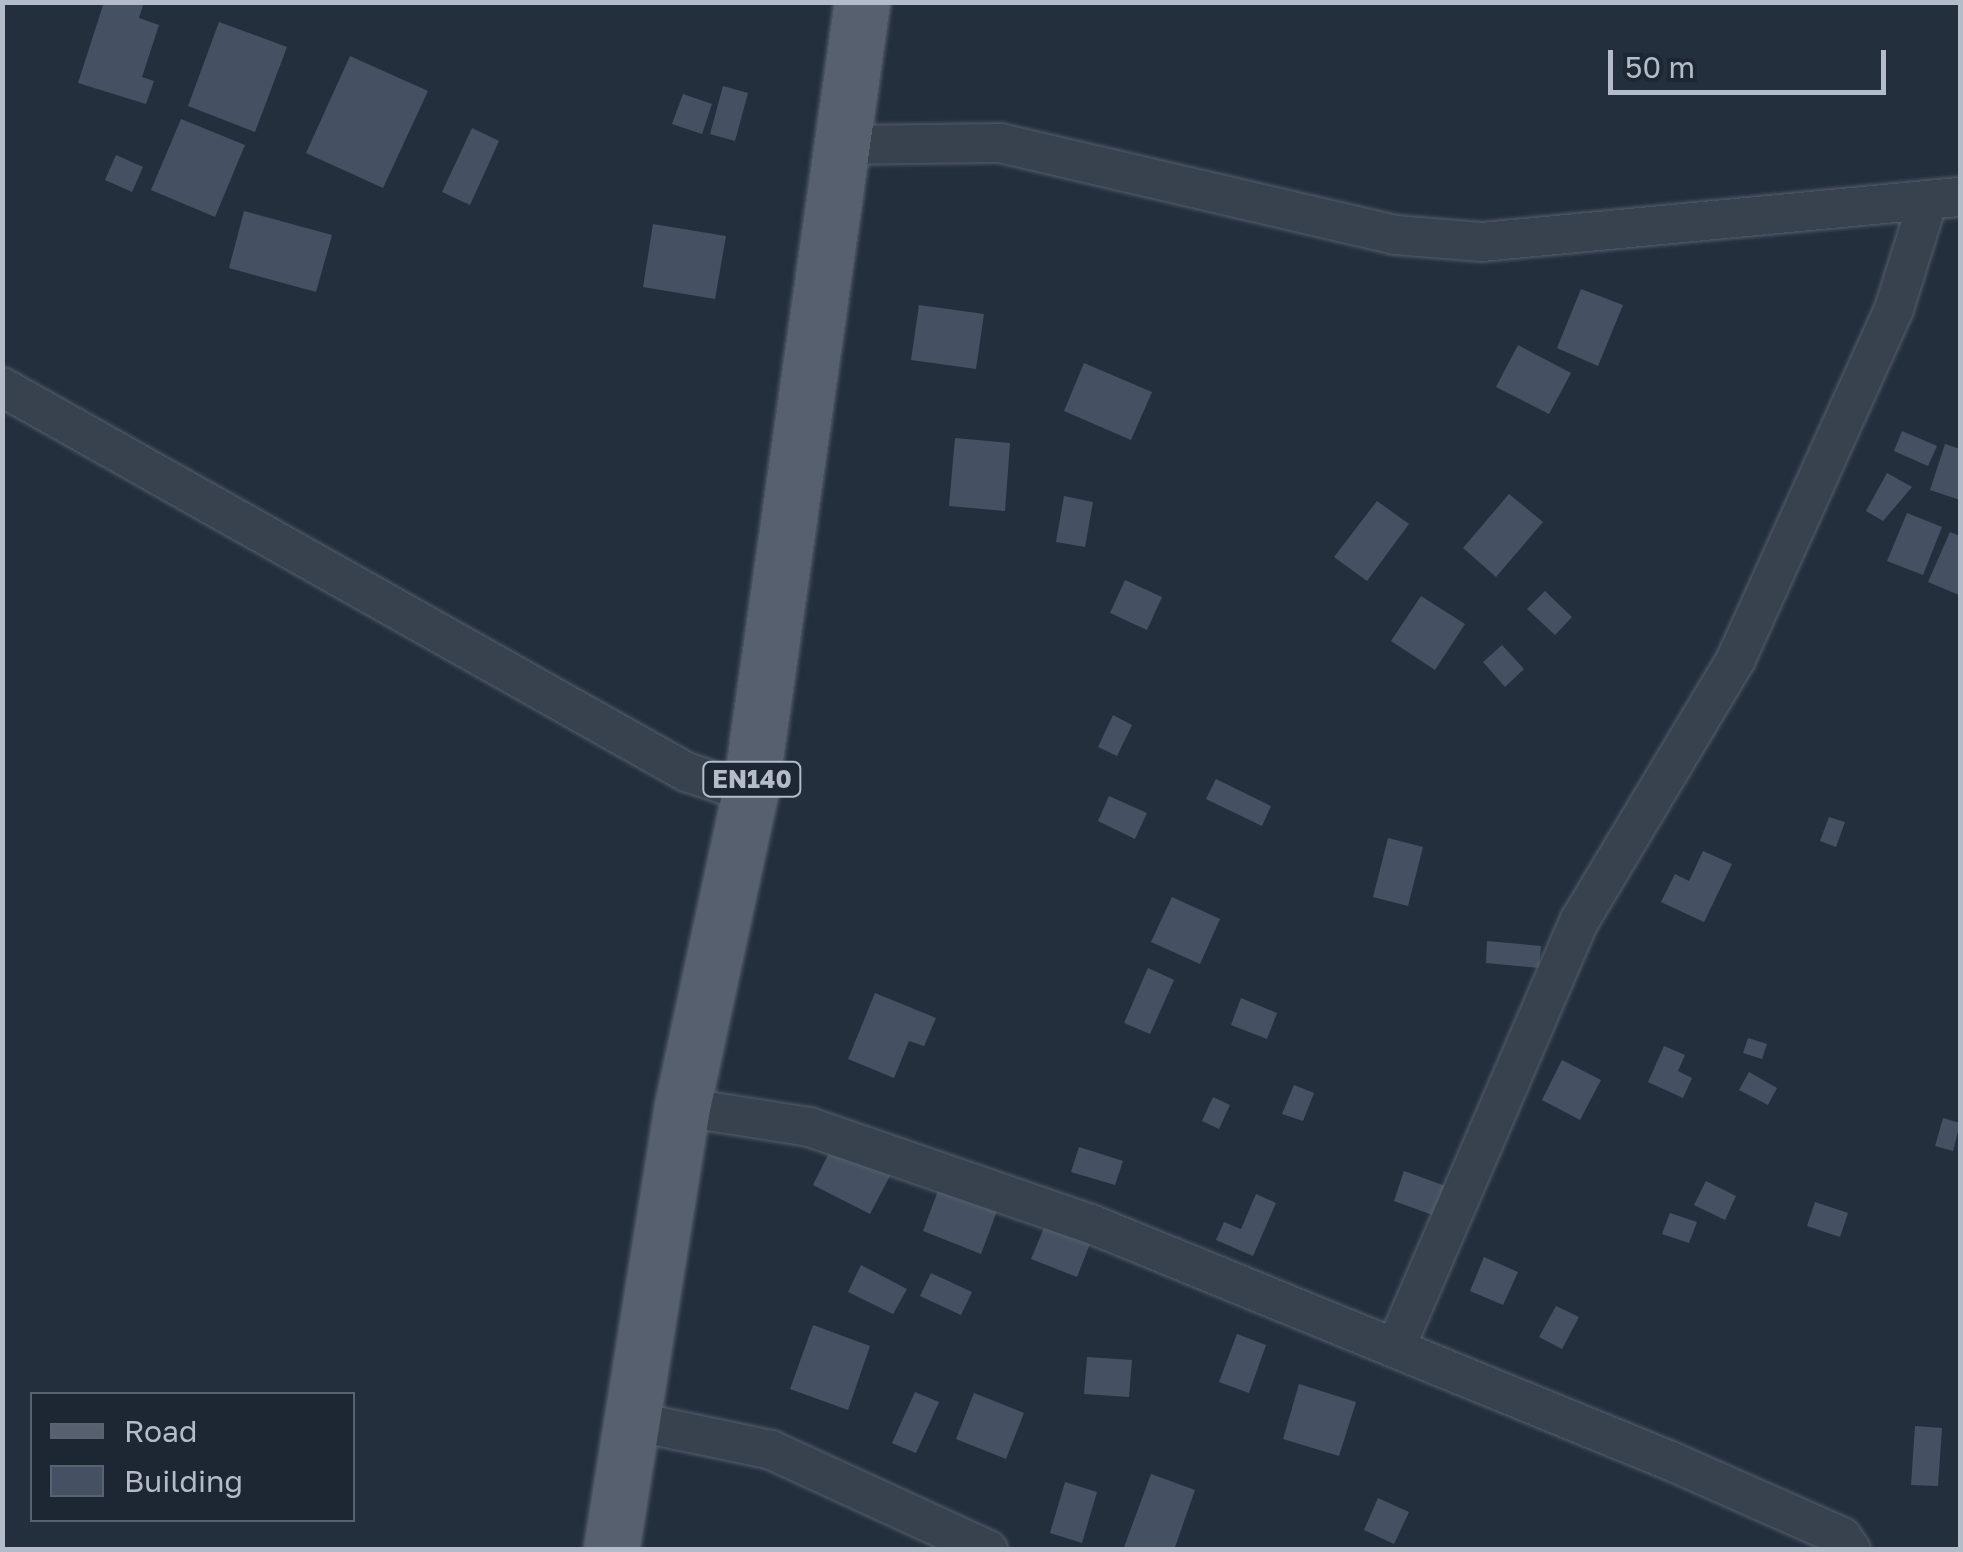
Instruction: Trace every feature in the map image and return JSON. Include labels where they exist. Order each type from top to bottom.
[{"type":"main road","name":"EN140","points":[[612,1550],[628,1420],[682,1107],[750,793],[862,2]]},
{"type":"street","points":[[841,146],[1000,143],[1395,235],[1482,242],[1944,200],[1736,659],[1580,920],[1397,1344]]},
{"type":"street","points":[[2,387],[686,772],[750,793]]},
{"type":"street","points":[[682,1107],[809,1127],[892,1153],[1397,1344],[1771,1504],[1851,1550]]},
{"type":"street","points":[[628,1420],[771,1450],[988,1550]]},
{"type":"building","points":[[104,2],[144,2],[139,18],[159,25],[142,77],[154,81],[146,104],[78,83]]},
{"type":"building","points":[[219,22],[287,47],[255,132],[188,106]]},
{"type":"building","points":[[350,56],[428,91],[383,188],[306,153]]},
{"type":"building","points":[[723,86],[748,93],[735,141],[710,134]]},
{"type":"building","points":[[683,94],[712,104],[702,134],[672,124]]},
{"type":"building","points":[[181,119],[245,145],[215,217],[151,190]]},
{"type":"building","points":[[472,128],[499,141],[470,205],[442,192]]},
{"type":"building","points":[[116,155],[143,167],[132,192],[105,180]]},
{"type":"building","points":[[244,211],[332,235],[316,292],[229,268]]},
{"type":"building","points":[[653,224],[726,236],[715,299],[643,287]]},
{"type":"building","points":[[1581,289],[1623,305],[1598,366],[1557,348]]},
{"type":"building","points":[[919,305],[984,314],[976,369],[911,360]]},
{"type":"building","points":[[1518,345],[1571,373],[1549,414],[1496,387]]},
{"type":"building","points":[[1084,363],[1152,392],[1131,440],[1064,411]]},
{"type":"building","points":[[1902,431],[1937,446],[1928,466],[1894,451]]},
{"type":"building","points":[[955,438],[1010,443],[1005,511],[949,506]]},
{"type":"building","points":[[1945,444],[1960,449],[1960,500],[1930,490]]},
{"type":"building","points":[[1887,473],[1912,487],[1883,521],[1866,511]]},
{"type":"building","points":[[1509,494],[1543,522],[1496,577],[1463,548]]},
{"type":"building","points":[[1064,496],[1093,502],[1085,547],[1056,542]]},
{"type":"building","points":[[1377,501],[1409,524],[1367,581],[1334,557]]},
{"type":"building","points":[[1907,513],[1942,527],[1923,575],[1887,561]]},
{"type":"building","points":[[1950,532],[1960,536],[1959,595],[1928,582]]},
{"type":"building","points":[[1125,580],[1162,597],[1147,630],[1110,613]]},
{"type":"building","points":[[1545,591],[1572,617],[1555,635],[1527,609]]},
{"type":"building","points":[[1421,596],[1465,624],[1435,670],[1391,641]]},
{"type":"building","points":[[1502,645],[1524,669],[1505,687],[1483,662]]},
{"type":"building","points":[[1113,715],[1132,725],[1117,756],[1098,747]]},
{"type":"building","points":[[1216,779],[1271,806],[1262,826],[1206,799]]},
{"type":"building","points":[[1109,796],[1147,813],[1135,839],[1098,821]]},
{"type":"building","points":[[1829,817],[1845,822],[1836,847],[1820,841]]},
{"type":"building","points":[[1388,838],[1423,847],[1408,906],[1373,897]]},
{"type":"building","points":[[1703,851],[1732,864],[1704,922],[1661,902],[1675,874],[1689,881]]},
{"type":"building","points":[[1172,897],[1220,919],[1200,964],[1151,942]]},
{"type":"building","points":[[1487,941],[1541,946],[1539,968],[1486,963]]},
{"type":"building","points":[[1148,968],[1174,980],[1150,1034],[1124,1023]]},
{"type":"building","points":[[875,993],[936,1018],[924,1046],[909,1041],[894,1078],[848,1059]]},
{"type":"building","points":[[1241,998],[1277,1013],[1267,1039],[1231,1025]]},
{"type":"building","points":[[1748,1038],[1767,1044],[1762,1059],[1743,1053]]},
{"type":"building","points":[[1664,1046],[1685,1055],[1678,1071],[1692,1078],[1683,1098],[1648,1082]]},
{"type":"building","points":[[1562,1060],[1601,1080],[1580,1120],[1542,1100]]},
{"type":"building","points":[[1749,1072],[1777,1088],[1768,1105],[1739,1090]]},
{"type":"building","points":[[1294,1085],[1314,1093],[1303,1121],[1282,1114]]},
{"type":"building","points":[[1213,1097],[1230,1105],[1219,1129],[1202,1121]]},
{"type":"building","points":[[1943,1118],[1960,1123],[1953,1151],[1935,1146]]},
{"type":"building","points":[[834,1143],[892,1172],[870,1214],[813,1185]]},
{"type":"building","points":[[1079,1147],[1123,1161],[1115,1185],[1071,1172]]},
{"type":"building","points":[[1404,1171],[1451,1188],[1441,1218],[1394,1201]]},
{"type":"building","points":[[1706,1181],[1736,1196],[1725,1220],[1694,1205]]},
{"type":"building","points":[[939,1188],[997,1211],[981,1254],[923,1231]]},
{"type":"building","points":[[1256,1194],[1276,1203],[1253,1256],[1216,1240],[1224,1222],[1241,1229]]},
{"type":"building","points":[[1815,1202],[1848,1213],[1840,1237],[1807,1226]]},
{"type":"building","points":[[1670,1213],[1697,1222],[1689,1243],[1662,1234]]},
{"type":"building","points":[[1048,1218],[1093,1236],[1077,1277],[1031,1259]]},
{"type":"building","points":[[1484,1257],[1518,1272],[1503,1305],[1470,1291]]},
{"type":"building","points":[[861,1265],[907,1289],[893,1314],[848,1292]]},
{"type":"building","points":[[931,1273],[972,1292],[961,1315],[920,1296]]},
{"type":"building","points":[[1556,1306],[1579,1317],[1562,1349],[1539,1337]]},
{"type":"building","points":[[813,1325],[870,1346],[848,1410],[790,1389]]},
{"type":"building","points":[[1237,1334],[1266,1345],[1249,1393],[1219,1382]]},
{"type":"building","points":[[1087,1357],[1132,1360],[1129,1397],[1084,1394]]},
{"type":"building","points":[[1299,1384],[1356,1402],[1339,1456],[1283,1439]]},
{"type":"building","points":[[915,1392],[939,1402],[916,1453],[892,1443]]},
{"type":"building","points":[[974,1393],[1024,1413],[1006,1459],[956,1439]]},
{"type":"building","points":[[1915,1426],[1942,1428],[1938,1486],[1911,1485]]},
{"type":"building","points":[[1151,1474],[1195,1490],[1174,1550],[1123,1550]]},
{"type":"building","points":[[1065,1482],[1097,1492],[1082,1543],[1050,1533]]},
{"type":"building","points":[[1378,1498],[1409,1512],[1394,1544],[1364,1530]]}]
